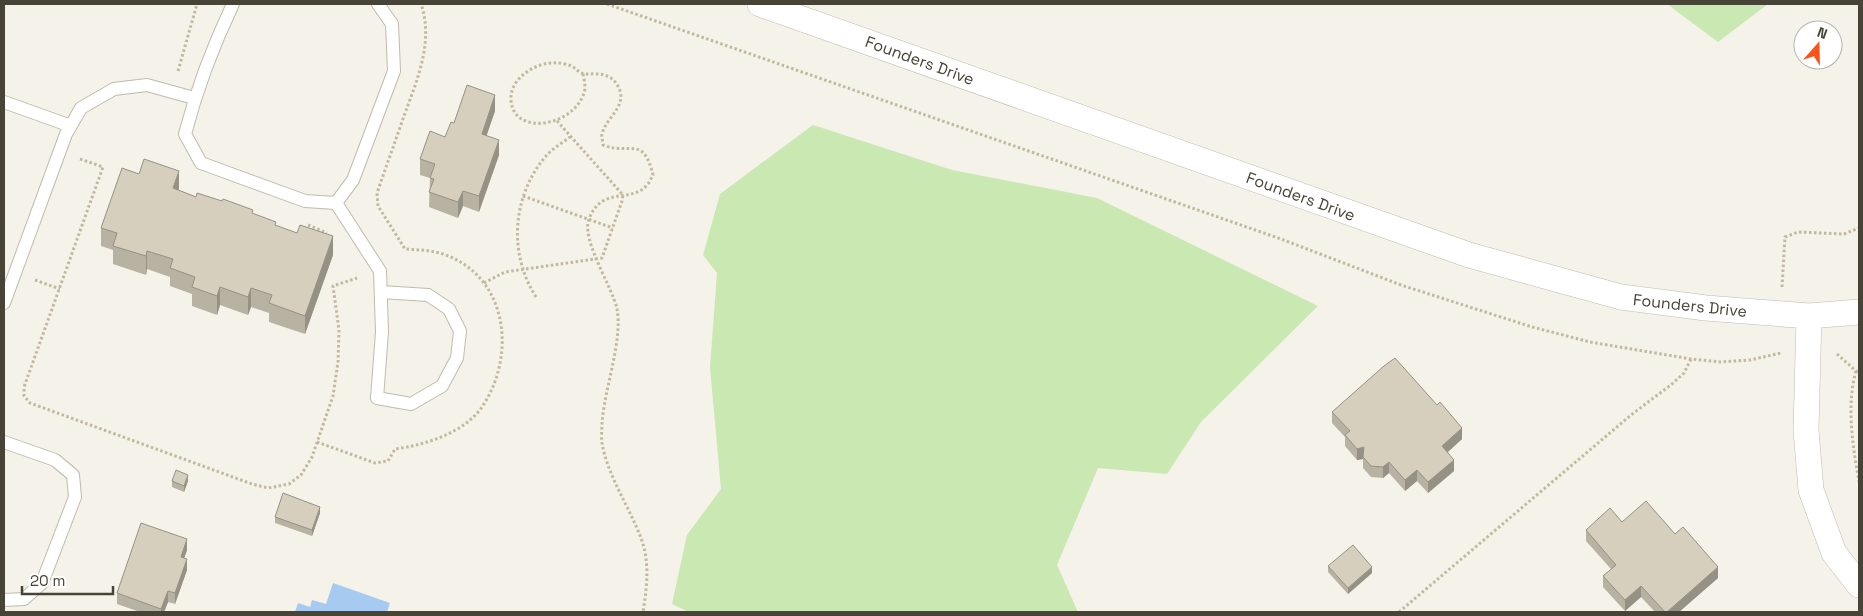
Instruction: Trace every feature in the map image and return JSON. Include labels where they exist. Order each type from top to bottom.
[{"type":"street","name":"Founders Drive","points":[[760,4],[1469,255],[1621,297],[1706,308],[1809,316],[1859,312]]},
{"type":"street","points":[[1809,316],[1806,430],[1812,490],[1834,552],[1859,585]]},
{"type":"lane","points":[[232,4],[194,98],[185,134],[202,163],[304,202],[336,203]]},
{"type":"lane","points":[[336,203],[353,180],[394,71],[392,24],[378,4]]},
{"type":"lane","points":[[4,303],[60,151],[81,108],[114,89],[147,85],[194,98]]},
{"type":"lane","points":[[4,102],[71,126]]},
{"type":"lane","points":[[336,203],[380,271],[382,332],[377,398],[411,404],[442,386],[457,358],[460,331],[449,309],[428,295],[381,292]]},
{"type":"lane","points":[[4,442],[55,460],[73,475],[74,497],[42,583],[24,599],[4,600]]},
{"type":"path","points":[[172,92],[197,4]]},
{"type":"path","points":[[607,4],[1281,239],[1401,285],[1532,327],[1590,342],[1720,362],[1750,360],[1777,353],[1835,352],[1857,372],[1852,385],[1852,413],[1855,459],[1859,482]]},
{"type":"path","points":[[583,74],[585,87],[581,100],[570,114],[557,121],[544,124],[526,121],[515,112],[510,99],[515,84],[524,75],[542,64],[556,62],[571,66],[583,74],[603,74],[615,81],[620,92],[620,107],[601,135],[603,145],[612,148],[628,147],[642,151],[649,160],[653,175],[647,185],[633,194],[607,198],[597,206],[589,219],[587,228],[590,241],[616,308],[618,329],[603,410],[601,442],[609,467],[641,539],[646,558],[648,586],[643,612]]},
{"type":"path","points":[[557,121],[623,195]]},
{"type":"path","points":[[536,297],[529,286],[516,244],[517,221],[523,196],[532,175],[547,155],[570,137]]},
{"type":"path","points":[[60,151],[104,167],[24,387],[24,396],[30,403],[252,484],[268,488],[289,484],[301,475],[312,457],[333,396],[339,330],[333,286],[358,280],[354,271]]},
{"type":"path","points":[[484,283],[505,272],[602,258],[623,195]]},
{"type":"path","points":[[523,196],[613,228]]},
{"type":"path","points":[[307,225],[330,234]]},
{"type":"path","points":[[1781,314],[1785,237],[1798,232],[1844,234],[1859,228]]},
{"type":"path","points":[[1399,612],[1631,415],[1672,384],[1684,373],[1691,359]]},
{"type":"green space","points":[[1667,4],[1768,4],[1718,42]]},
{"type":"green space","points":[[813,125],[952,170],[1097,198],[1318,306],[1201,422],[1167,474],[1098,468],[1057,565],[1078,612],[689,612],[672,604],[687,535],[721,489],[710,367],[717,273],[703,255],[720,194]]},
{"type":"water","points":[[333,583],[390,603],[387,612],[295,612],[298,603],[310,607],[312,600],[326,604]]},
{"type":"building","points":[[467,85],[495,95],[482,134],[499,140],[479,196],[463,191],[458,202],[429,192],[434,179],[430,178],[435,164],[420,159],[430,131],[445,137],[451,122],[454,123]]},
{"type":"building","points":[[144,159],[179,171],[173,188],[196,197],[197,193],[222,201],[223,199],[253,210],[252,213],[276,222],[275,225],[297,233],[300,225],[333,236],[305,316],[269,303],[272,295],[251,288],[248,297],[220,287],[217,296],[192,287],[195,277],[170,268],[173,259],[147,251],[146,256],[113,246],[117,233],[101,228],[122,168],[139,174]]},
{"type":"building","points":[[1395,358],[1437,405],[1440,402],[1462,428],[1442,446],[1454,460],[1428,482],[1417,470],[1405,480],[1389,462],[1383,467],[1371,466],[1363,457],[1364,447],[1357,449],[1345,435],[1350,431],[1332,412]]},
{"type":"building","points":[[176,470],[188,475],[184,486],[172,481]]},
{"type":"building","points":[[283,493],[320,507],[312,530],[275,517]]},
{"type":"building","points":[[1646,501],[1675,534],[1683,527],[1718,567],[1667,612],[1641,586],[1625,600],[1603,576],[1616,565],[1586,530],[1610,508],[1622,522]]},
{"type":"building","points":[[141,523],[187,539],[181,557],[187,559],[175,593],[168,591],[161,609],[117,593]]},
{"type":"building","points":[[1353,545],[1372,567],[1348,588],[1328,566]]}]
